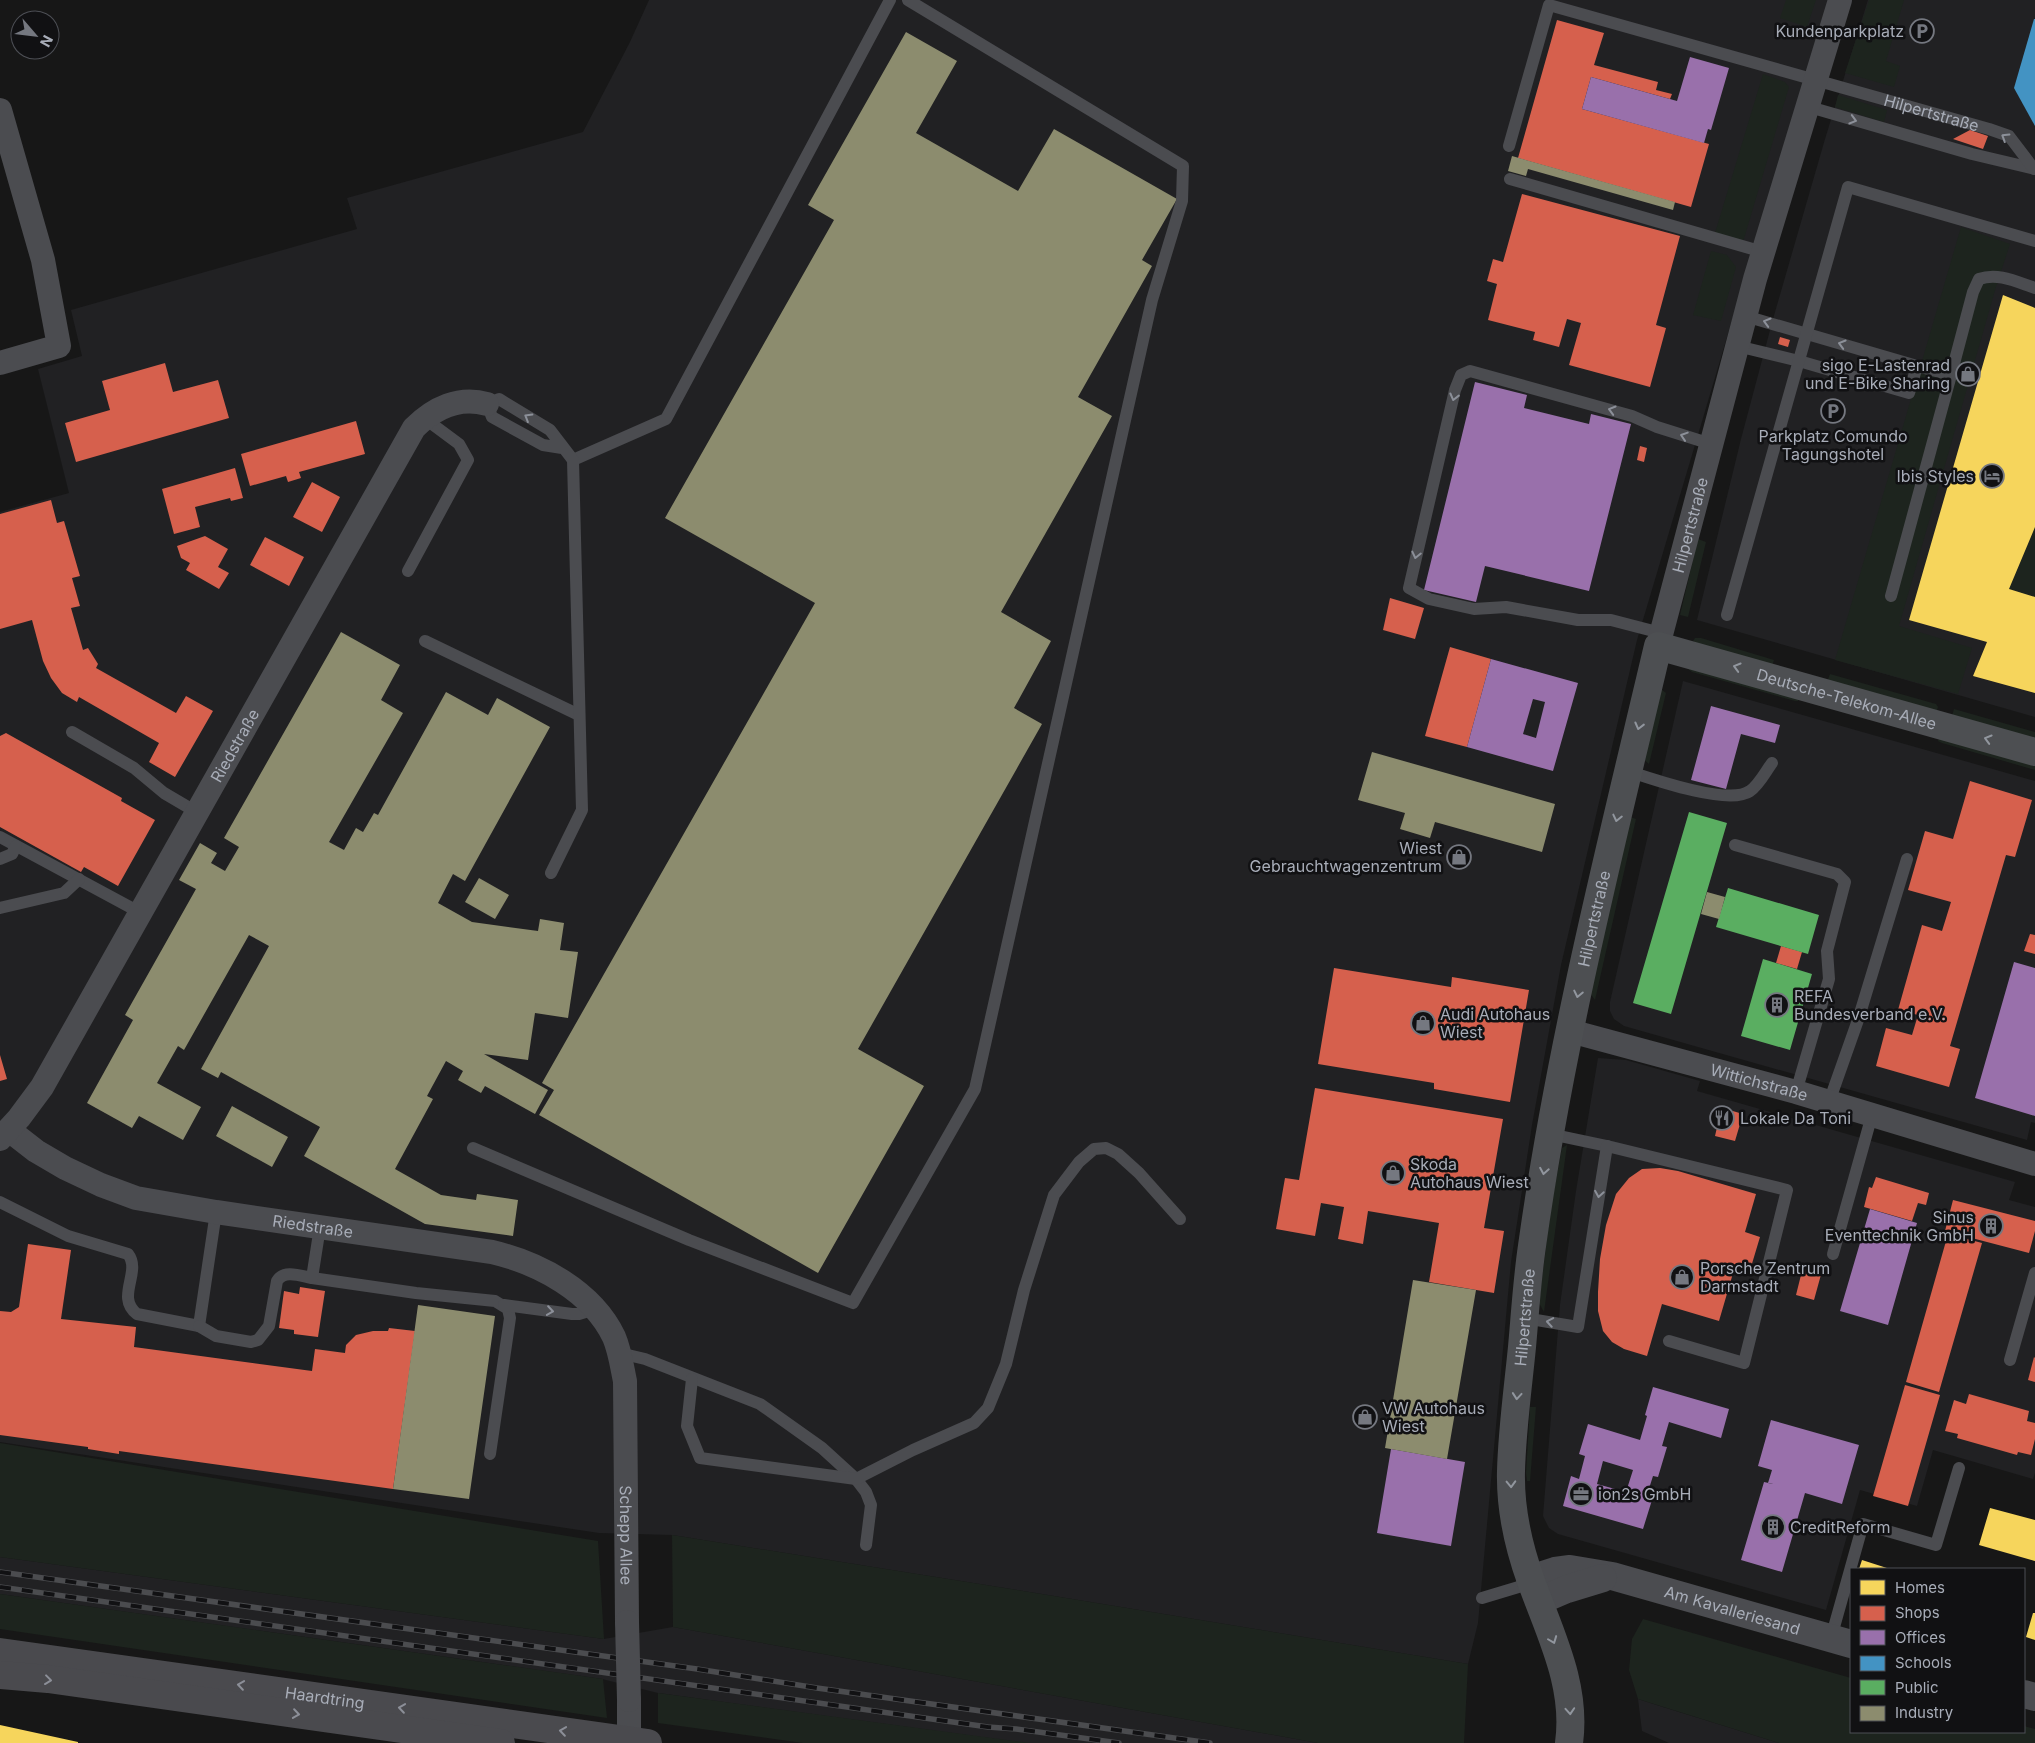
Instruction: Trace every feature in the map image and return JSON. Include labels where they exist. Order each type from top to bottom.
[{"type":"main road","name":"Deutsche-Telekom-Allee","points":[[1659,639],[2035,752]]},
{"type":"main road","name":"Hilpertstraße","points":[[1569,1743],[1571,1717],[1567,1680],[1534,1588],[1514,1522],[1511,1480],[1524,1318],[1531,1249],[1550,1134],[1570,1031],[1659,639]]},
{"type":"main road","name":"Haardtring","points":[[0,1652],[635,1742]]},
{"type":"main road","name":"Haardtring","points":[[0,1675],[48,1679],[501,1743]]},
{"type":"street","name":"Hilpertstraße","points":[[1659,639],[1763,252],[1806,106],[1840,0]]},
{"type":"street","points":[[0,110],[43,260],[59,346],[0,363]]},
{"type":"street","name":"Riedstraße","points":[[487,404],[476,401],[449,404],[437,409],[414,428],[42,1086],[3,1132],[101,1185],[136,1198],[216,1212],[492,1252],[514,1258],[559,1280],[595,1309],[609,1329]]},
{"type":"street","name":"Wittichstraße","points":[[1570,1031],[1796,1092],[2035,1164]]},
{"type":"street","name":"Schepp Allee","points":[[609,1329],[620,1355],[625,1391],[629,1700],[635,1742]]},
{"type":"street","name":"Am Kavalleriesand","points":[[1534,1588],[1567,1589],[1612,1576],[1841,1641]]},
{"type":"lane","points":[[573,460],[666,419],[890,0]]},
{"type":"lane","points":[[473,1148],[689,1240],[853,1303],[975,1089],[1152,300],[1182,201],[1183,166],[908,0]]},
{"type":"lane","points":[[1509,146],[1549,5],[1814,81]]},
{"type":"lane","name":"Hilpertstraße","points":[[1814,81],[1966,122],[2008,136],[2035,169]]},
{"type":"lane","name":"Hilpertstraße","points":[[1806,106],[1964,152],[2035,169]]},
{"type":"lane","points":[[1510,179],[1763,252]]},
{"type":"lane","points":[[1727,615],[1848,187],[2035,241]]},
{"type":"lane","points":[[1891,596],[1974,292],[1980,280],[1988,276],[1998,276],[2035,288]]},
{"type":"lane","points":[[1745,316],[1951,375]]},
{"type":"lane","points":[[1737,346],[1799,361],[1910,394],[1917,366]]},
{"type":"lane","points":[[1659,639],[1611,620],[1578,620],[1506,607],[1474,609],[1429,598],[1409,588],[1455,390],[1461,375],[1470,371],[1632,416],[1657,427],[1711,444]]},
{"type":"lane","points":[[551,873],[582,810],[573,460],[550,430],[499,399],[487,404],[492,417],[543,445],[562,448]]},
{"type":"lane","points":[[408,570],[468,460],[459,444],[424,418]]},
{"type":"lane","points":[[425,641],[579,715]]},
{"type":"lane","points":[[72,732],[134,768],[164,793],[198,813]]},
{"type":"lane","points":[[1628,771],[1729,796],[1750,791],[1772,763]]},
{"type":"lane","points":[[0,836],[141,913]]},
{"type":"lane","points":[[1735,845],[1837,874],[1845,882],[1827,951],[1830,979],[1796,1092]]},
{"type":"lane","points":[[0,859],[12,854],[16,846]]},
{"type":"lane","points":[[1829,1102],[1858,1020],[1907,859]]},
{"type":"lane","points":[[0,908],[64,893],[79,879]]},
{"type":"lane","points":[[1833,1254],[1872,1115]]},
{"type":"lane","points":[[1550,1134],[1786,1190],[1744,1363],[1669,1341]]},
{"type":"lane","points":[[1524,1318],[1578,1327],[1607,1146]]},
{"type":"lane","points":[[692,1379],[687,1426],[700,1458],[856,1479],[913,1450],[974,1423],[988,1408],[1006,1364],[1024,1290],[1054,1195],[1079,1162],[1094,1149],[1106,1148],[1118,1154],[1139,1173],[1180,1219]]},
{"type":"lane","points":[[0,1202],[68,1236],[128,1254],[133,1262],[128,1300],[131,1310],[136,1314],[198,1326],[216,1336],[251,1342],[258,1340],[269,1326],[277,1281],[284,1274],[416,1293],[495,1301],[504,1305],[572,1314],[595,1309]]},
{"type":"lane","points":[[198,1326],[216,1212]]},
{"type":"lane","points":[[312,1278],[320,1227]]},
{"type":"lane","points":[[2010,1360],[2035,1273]]},
{"type":"lane","points":[[490,1454],[510,1318],[510,1312],[504,1305]]},
{"type":"lane","points":[[620,1355],[636,1356],[760,1404],[822,1448],[856,1479],[866,1492],[871,1505],[866,1545]]},
{"type":"lane","points":[[1855,1568],[1863,1524],[1936,1545],[1960,1468]]},
{"type":"lane","points":[[1482,1598],[1534,1588]]},
{"type":"lane","points":[[1841,1641],[1850,1593]]},
{"type":"shaded area","points":[[649,0],[1830,0],[1793,115],[1637,640],[1561,965],[1532,1125],[1511,1262],[1478,1623],[1468,1664],[672,1535],[599,1533],[0,1442],[0,512],[69,493],[38,369],[82,356],[71,310],[357,229],[347,198],[583,132],[630,42]]},
{"type":"shaded area","points":[[1786,0],[1816,0],[1807,27],[1780,18]]},
{"type":"shaded area","points":[[1868,0],[2035,0],[2035,717],[1697,620],[1741,439],[1773,319],[1825,139]]},
{"type":"shaded area","points":[[1869,0],[1904,0],[1886,61],[1900,66],[1894,87],[1845,73]]},
{"type":"shaded area","points":[[1763,74],[1785,82],[1789,87],[1743,242],[1715,233]]},
{"type":"shaded area","points":[[1838,95],[1887,110],[1884,122],[1835,107]]},
{"type":"shaded area","points":[[1961,227],[2010,244],[1899,626],[1972,648],[1958,694],[1835,660]]},
{"type":"shaded area","points":[[1711,251],[1727,255],[1736,267],[1721,321],[1693,315]]},
{"type":"shaded area","points":[[2035,527],[2035,597],[2009,589]]},
{"type":"shaded area","points":[[1698,539],[1706,542],[1688,617],[1680,615]]},
{"type":"shaded area","points":[[1695,638],[1701,638],[1774,660],[1772,666],[1698,644],[1693,641]]},
{"type":"shaded area","points":[[1687,668],[1799,695],[1798,701],[1692,672]]},
{"type":"shaded area","points":[[1830,674],[1936,704],[1938,707],[1936,713],[1827,682]]},
{"type":"shaded area","points":[[1683,681],[2035,781],[2035,1123],[2031,1122],[2027,1140],[1624,1026],[1614,1019],[1610,1011],[1610,1002]]},
{"type":"shaded area","points":[[1661,689],[1666,693],[1649,764],[1643,759]]},
{"type":"shaded area","points":[[1954,709],[2035,732],[2035,740],[1952,716]]},
{"type":"shaded area","points":[[1940,735],[2035,762],[2035,770],[1942,743],[1938,741]]},
{"type":"shaded area","points":[[1630,817],[1636,819],[1595,1000],[1590,993]]},
{"type":"shaded area","points":[[1598,1058],[1626,1060],[1700,1081],[1697,1091],[2015,1182],[2009,1200],[2035,1207],[2035,1473],[2033,1479],[1933,1450],[1917,1506],[1860,1490],[1826,1610],[1558,1534],[1549,1528],[1543,1516],[1560,1305],[1576,1191]]},
{"type":"shaded area","points":[[1567,1145],[1544,1312],[1539,1303],[1551,1206],[1562,1148]]},
{"type":"shaded area","points":[[1530,1407],[1536,1407],[1530,1481],[1527,1481],[1526,1473]]},
{"type":"shaded area","points":[[0,1443],[598,1541],[604,1639],[0,1557]]},
{"type":"shaded area","points":[[672,1535],[1468,1664],[1464,1743],[1318,1743],[673,1627]]},
{"type":"shaded area","points":[[0,1557],[604,1639],[673,1627],[1318,1743],[1026,1743],[658,1693],[602,1679],[0,1594]]},
{"type":"shaded area","points":[[0,1594],[603,1679],[607,1718],[0,1629]]},
{"type":"shaded area","points":[[1643,1619],[1850,1678],[1850,1733],[2025,1733],[2025,1726],[2035,1729],[2035,1743],[1779,1743],[1638,1699],[1629,1670],[1632,1639]]},
{"type":"shaded area","points":[[658,1693],[1030,1743],[803,1743],[658,1723]]},
{"type":"shaded area","points":[[1638,1699],[1779,1743],[1669,1743],[1642,1731]]},
{"type":"building: Homes","name":"Ibis Styles","points":[[2003,295],[2035,308],[2035,527],[2009,589],[2035,597],[2035,693],[1973,676],[1987,642],[1909,620]]},
{"type":"building: Homes","points":[[1990,1508],[2035,1520],[2035,1561],[1979,1545]]},
{"type":"building: Homes","points":[[1862,1560],[1887,1568],[1859,1568]]},
{"type":"building: Homes","points":[[2033,1613],[2035,1613],[2035,1640],[2026,1637]]},
{"type":"building: Homes","points":[[0,1725],[78,1742],[78,1743],[0,1743]]},
{"type":"building: Shops","points":[[1557,20],[1604,33],[1594,65],[1658,82],[1656,90],[1672,94],[1670,99],[1591,77],[1582,109],[1709,144],[1691,207],[1518,158]]},
{"type":"building: Shops","points":[[1970,130],[1988,136],[1983,149],[1953,139]]},
{"type":"building: Shops","points":[[1522,194],[1680,236],[1656,325],[1666,328],[1650,387],[1569,365],[1581,323],[1567,319],[1559,347],[1533,340],[1535,332],[1488,320],[1497,284],[1487,281],[1493,259],[1503,262]]},
{"type":"building: Shops","points":[[1780,337],[1790,340],[1788,347],[1778,344]]},
{"type":"building: Shops","points":[[165,363],[173,392],[218,380],[229,418],[76,462],[65,423],[110,410],[102,381]]},
{"type":"building: Shops","points":[[356,421],[365,454],[299,472],[301,478],[288,482],[286,476],[250,486],[241,454]]},
{"type":"building: Shops","points":[[1640,446],[1647,448],[1644,462],[1637,460]]},
{"type":"building: Shops","points":[[235,468],[243,498],[231,501],[230,498],[195,507],[200,527],[174,534],[162,489]]},
{"type":"building: Shops","points":[[312,482],[340,497],[322,532],[293,517]]},
{"type":"building: Shops","points":[[51,500],[57,523],[64,521],[80,576],[72,578],[80,606],[71,608],[83,650],[88,648],[98,664],[96,668],[176,713],[186,696],[213,711],[175,777],[149,762],[159,743],[79,697],[77,702],[62,693],[51,678],[43,661],[32,620],[0,629],[0,514]]},
{"type":"building: Shops","points":[[205,536],[228,549],[218,567],[229,573],[219,589],[186,570],[190,563],[181,558],[177,546]]},
{"type":"building: Shops","points":[[265,537],[304,557],[289,586],[250,565]]},
{"type":"building: Shops","points":[[1390,598],[1424,608],[1415,639],[1383,630]]},
{"type":"building: Shops","points":[[1450,647],[1491,659],[1467,747],[1425,736]]},
{"type":"building: Shops","points":[[6,733],[122,798],[121,801],[155,820],[118,886],[84,867],[81,872],[0,827],[0,736]]},
{"type":"building: Shops","points":[[1970,781],[2032,800],[2015,857],[2006,855],[1950,1046],[1960,1049],[1949,1087],[1876,1066],[1886,1028],[1912,1035],[1918,1015],[1898,1010],[1922,925],[1942,931],[1951,902],[1908,890],[1925,831],[1953,839]]},
{"type":"building: Shops","points":[[2030,934],[2035,935],[2035,954],[2024,951]]},
{"type":"building: Shops","points":[[1781,946],[1802,952],[1797,969],[1776,963]]},
{"type":"building: Shops","points":[[1334,968],[1451,987],[1452,977],[1529,990],[1510,1102],[1434,1089],[1434,1083],[1318,1064]]},
{"type":"building: Shops","points":[[0,1055],[7,1079],[0,1081]]},
{"type":"building: Shops","name":"Skoda Autohaus Wiest","points":[[1315,1088],[1503,1119],[1484,1228],[1504,1231],[1494,1293],[1429,1282],[1439,1223],[1368,1211],[1363,1244],[1338,1239],[1344,1207],[1321,1203],[1315,1236],[1276,1229],[1285,1178],[1299,1180]]},
{"type":"building: Shops","points":[[1719,1107],[1743,1114],[1735,1141],[1715,1136],[1718,1123],[1715,1122]]},
{"type":"building: Shops","points":[[1660,1168],[1678,1171],[1756,1194],[1745,1232],[1760,1237],[1751,1267],[1736,1263],[1719,1321],[1662,1304],[1647,1356],[1624,1349],[1612,1342],[1603,1331],[1598,1311],[1600,1259],[1606,1225],[1616,1194],[1629,1178],[1642,1169]]},
{"type":"building: Shops","points":[[1876,1177],[1929,1193],[1926,1205],[1918,1203],[1912,1221],[1864,1207],[1869,1187],[1872,1188]]},
{"type":"building: Shops","name":"Sinus Eventtechnik GmbH","points":[[1953,1200],[2035,1221],[2035,1231],[2029,1253],[1945,1231]]},
{"type":"building: Shops","points":[[1948,1234],[1982,1243],[1939,1392],[1906,1382]]},
{"type":"building: Shops","points":[[28,1244],[71,1250],[61,1319],[136,1327],[134,1347],[312,1371],[315,1349],[345,1353],[346,1345],[356,1335],[373,1331],[388,1331],[389,1328],[415,1331],[393,1489],[119,1451],[119,1454],[88,1449],[88,1447],[0,1435],[0,1311],[11,1312],[19,1307]]},
{"type":"building: Shops","points":[[1803,1267],[1822,1271],[1814,1300],[1796,1295]]},
{"type":"building: Shops","points":[[300,1287],[325,1291],[318,1337],[294,1334],[294,1330],[279,1328],[284,1291],[299,1294]]},
{"type":"building: Shops","points":[[2035,1358],[2035,1382],[2028,1380]]},
{"type":"building: Shops","points":[[1905,1385],[1940,1395],[1908,1506],[1873,1496]]},
{"type":"building: Shops","points":[[1969,1394],[2029,1411],[2027,1421],[2035,1423],[2035,1439],[2031,1455],[2018,1452],[2017,1455],[1957,1438],[1958,1434],[1945,1431],[1954,1400],[1966,1404]]},
{"type":"building: Offices","points":[[1690,57],[1729,68],[1711,130],[1708,129],[1704,143],[1582,109],[1591,77],[1677,101]]},
{"type":"building: Offices","points":[[1475,382],[1527,395],[1524,408],[1589,424],[1591,414],[1631,424],[1589,591],[1485,566],[1476,602],[1424,590]]},
{"type":"building: Offices","points":[[1491,659],[1578,683],[1553,771],[1467,747]],"holes":[[[1533,699],[1545,702],[1536,738],[1523,734]]]},
{"type":"building: Offices","points":[[1711,706],[1780,725],[1775,743],[1741,734],[1726,789],[1691,780]]},
{"type":"building: Offices","points":[[2014,962],[2035,968],[2035,1116],[1975,1098]]},
{"type":"building: Offices","points":[[1870,1209],[1917,1223],[1888,1325],[1840,1311]]},
{"type":"building: Offices","points":[[1653,1387],[1729,1409],[1721,1438],[1669,1422],[1662,1446],[1667,1447],[1658,1477],[1653,1476],[1646,1498],[1652,1500],[1643,1529],[1563,1506],[1571,1476],[1579,1479],[1585,1456],[1579,1454],[1588,1424],[1640,1440],[1647,1416],[1645,1415]],"holes":[[[1603,1461],[1633,1470],[1626,1492],[1597,1484]]]},
{"type":"building: Offices","points":[[1771,1420],[1859,1445],[1842,1504],[1805,1493],[1782,1572],[1741,1560],[1764,1482],[1768,1483],[1772,1470],[1758,1466]]},
{"type":"building: Offices","points":[[1391,1449],[1465,1462],[1451,1546],[1377,1533]]},
{"type":"building: Schools","points":[[2035,19],[2035,126],[2014,88]]},
{"type":"building: Public","points":[[1689,812],[1727,823],[1671,1014],[1633,1003]]},
{"type":"building: Public","name":"REFA Bundesverband e.V.","points":[[1728,888],[1819,915],[1808,954],[1716,927]]},
{"type":"building: Public","name":"REFA Bundesverband e.V.","points":[[1763,959],[1812,974],[1790,1050],[1741,1036]]},
{"type":"building: Industry","points":[[906,32],[957,61],[916,133],[1018,191],[1054,129],[1177,199],[1142,260],[1152,266],[1078,397],[1112,416],[1001,612],[1051,641],[1014,708],[1042,724],[858,1049],[924,1086],[818,1273],[539,1115],[554,1090],[542,1083],[815,603],[665,518],[834,220],[808,205]]},
{"type":"building: Industry","points":[[1512,156],[1675,202],[1673,210],[1528,169],[1526,176],[1508,171]]},
{"type":"building: Industry","points":[[341,632],[400,665],[381,700],[403,713],[329,842],[344,850],[356,828],[363,832],[374,813],[378,815],[446,692],[488,715],[497,698],[550,727],[465,881],[453,874],[438,903],[472,922],[538,931],[540,919],[564,923],[560,950],[578,952],[568,1018],[535,1013],[528,1060],[484,1054],[548,1090],[535,1114],[485,1086],[481,1093],[458,1080],[463,1071],[446,1061],[427,1096],[433,1099],[395,1169],[441,1195],[476,1200],[477,1194],[518,1200],[513,1236],[425,1224],[304,1156],[320,1127],[221,1072],[218,1078],[201,1069],[269,946],[249,935],[184,1050],[178,1046],[157,1083],[201,1107],[183,1140],[139,1116],[132,1128],[87,1103],[133,1020],[125,1015],[196,889],[179,880],[200,843],[217,853],[211,863],[225,871],[239,847],[224,838]]},
{"type":"building: Industry","points":[[1372,752],[1555,804],[1542,852],[1435,822],[1430,838],[1400,829],[1405,813],[1358,800]]},
{"type":"building: Industry","points":[[479,878],[509,895],[495,919],[465,902]]},
{"type":"building: Industry","points":[[1707,892],[1725,897],[1719,919],[1701,914]]},
{"type":"building: Industry","points":[[232,1106],[288,1137],[272,1167],[216,1136]]},
{"type":"building: Industry","points":[[1413,1280],[1476,1290],[1447,1459],[1385,1448]]},
{"type":"building: Industry","points":[[418,1305],[495,1316],[469,1499],[393,1489]]},
{"type":"railway","points":[[0,1572],[1210,1743]]},
{"type":"railway","points":[[0,1587],[988,1727],[1119,1743]]},
{"type":"place","name":"Kundenparkplatz","points":[[1922,31]]},
{"type":"place","name":"sigo E-Lastenrad und E-Bike Sharing","points":[[1968,374]]},
{"type":"place","name":"Parkplatz Comundo Tagungshotel","points":[[1833,411]]},
{"type":"place","name":"Ibis Styles","points":[[1992,476]]},
{"type":"place","name":"Wiest Gebrauchtwagenzentrum","points":[[1459,857]]},
{"type":"place","name":"REFA Bundesverband e.V.","points":[[1777,1005]]},
{"type":"place","name":"Audi Autohaus Wiest","points":[[1423,1023]]},
{"type":"place","name":"Lokale Da Toni","points":[[1722,1118]]},
{"type":"place","name":"Skoda Autohaus Wiest","points":[[1393,1173]]},
{"type":"place","name":"Sinus Eventtechnik GmbH","points":[[1991,1226]]},
{"type":"place","name":"Porsche Zentrum Darmstadt","points":[[1682,1277]]},
{"type":"place","name":"VW Autohaus Wiest","points":[[1365,1417]]},
{"type":"place","name":"ion2s GmbH","points":[[1581,1494]]},
{"type":"place","name":"CreditReform","points":[[1773,1527]]}]
